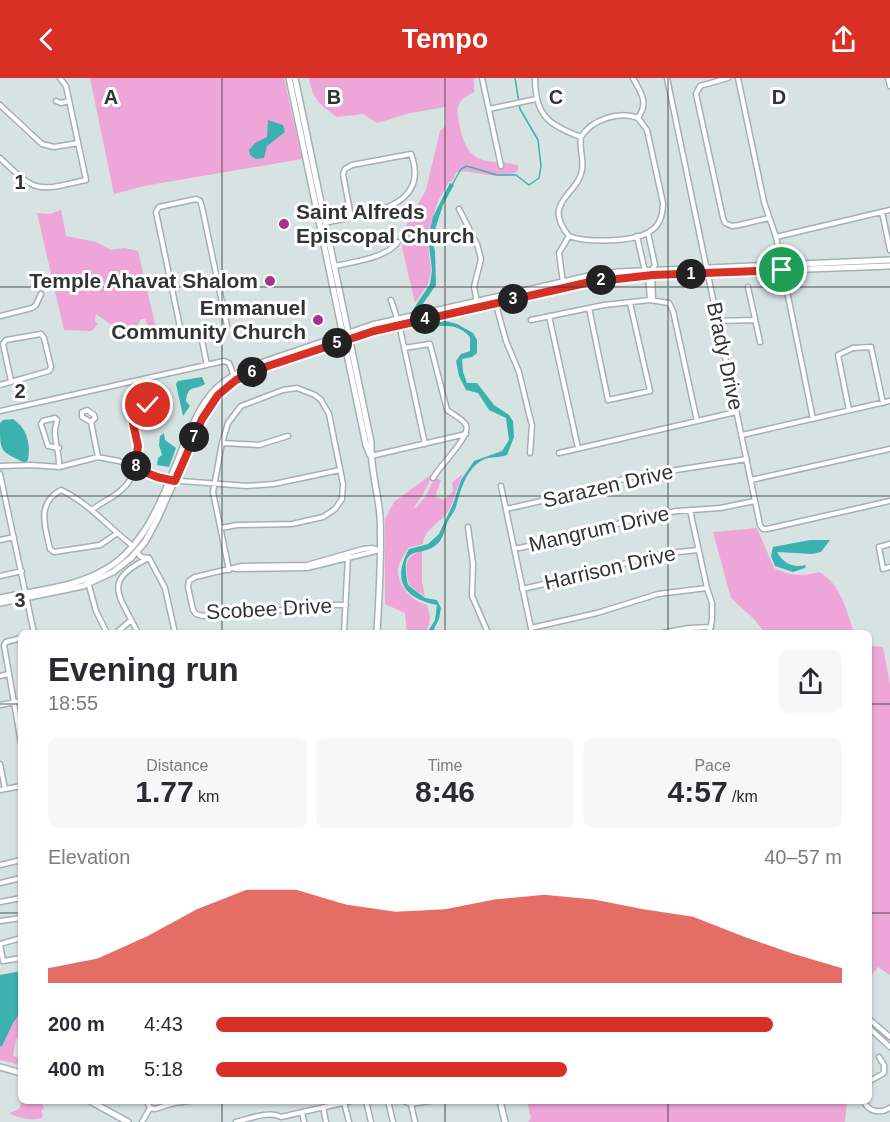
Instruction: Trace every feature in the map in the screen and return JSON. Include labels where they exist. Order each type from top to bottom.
[{"type":"main road","points":[[289,78],[331,283],[371,442],[379,507],[377,630]]},
{"type":"main road","points":[[295,78],[337,276],[366,445],[371,456]]},
{"type":"main road","points":[[312,190],[316,194],[321,218],[325,223]]},
{"type":"main road","points":[[324,248],[328,252],[337,276]]},
{"type":"main road","points":[[0,603],[88,581],[135,549],[171,480],[201,407],[212,393],[252,366],[398,322],[604,273],[707,271],[890,260]]},
{"type":"main road","points":[[782,267],[890,266]]},
{"type":"main road","points":[[235,377],[386,322],[398,322]]},
{"type":"main road","points":[[0,598],[26,595]]},
{"type":"main road","points":[[0,1066],[18,1072]]},
{"type":"main road","points":[[95,1104],[128,1122]]},
{"type":"main road","points":[[501,1104],[505,1122]]},
{"type":"street","points":[[0,158],[20,178],[33,186],[48,188],[86,180],[66,86],[60,78]]},
{"type":"street","points":[[482,78],[501,166]]},
{"type":"street","points":[[535,78],[536,99],[548,122],[581,137]]},
{"type":"street","points":[[633,78],[645,100],[643,112],[638,118]]},
{"type":"street","name":"Brady Drive","points":[[667,78],[736,412],[763,529],[890,501]]},
{"type":"street","points":[[728,78],[700,86],[696,94],[724,221],[732,226],[770,218]]},
{"type":"street","points":[[738,78],[764,202],[776,237],[813,419]]},
{"type":"street","points":[[888,78],[890,86]]},
{"type":"street","points":[[489,109],[536,99]]},
{"type":"street","points":[[56,101],[61,103],[69,101]]},
{"type":"street","points":[[0,105],[37,141],[46,146],[54,147],[78,142]]},
{"type":"street","points":[[626,115],[638,118],[647,130],[663,203],[663,214],[660,221],[648,233],[637,236],[603,241],[577,239],[569,236],[562,228],[559,215],[565,195],[581,173],[583,162],[581,137],[589,126],[597,122],[626,115]]},
{"type":"street","points":[[325,223],[351,217],[384,209],[397,204],[407,194],[414,177],[414,162],[411,154],[352,165],[345,169],[343,174],[351,217]]},
{"type":"street","points":[[196,199],[200,201],[202,207],[227,326],[220,331],[201,336],[186,338],[181,332],[156,212],[159,207],[196,199]]},
{"type":"street","points":[[459,209],[477,244],[481,259],[474,287],[477,304]]},
{"type":"street","points":[[776,237],[890,210]]},
{"type":"street","points":[[882,212],[890,250]]},
{"type":"street","points":[[648,233],[655,265],[650,273],[651,300]]},
{"type":"street","points":[[563,284],[559,253],[569,236]]},
{"type":"street","points":[[637,236],[644,267],[650,273]]},
{"type":"street","points":[[335,266],[375,257],[392,249],[398,242]]},
{"type":"street","points":[[748,287],[760,342]]},
{"type":"street","points":[[0,316],[32,308],[41,294]]},
{"type":"street","points":[[391,300],[425,444]]},
{"type":"street","points":[[495,300],[506,341],[519,372],[532,425],[530,453]]},
{"type":"street","points":[[531,321],[589,308],[651,300],[669,303],[673,311],[697,421]]},
{"type":"street","points":[[589,308],[608,400],[650,391],[630,303]]},
{"type":"street","points":[[549,316],[578,448]]},
{"type":"street","points":[[717,321],[755,320]]},
{"type":"street","points":[[0,385],[50,371],[44,338],[41,334],[6,340],[3,344],[11,381]]},
{"type":"street","points":[[201,336],[207,364]]},
{"type":"street","points":[[404,348],[430,344],[445,406],[467,427],[467,434],[433,478]]},
{"type":"street","points":[[849,410],[838,355],[853,348],[871,347],[883,403]]},
{"type":"street","points":[[0,411],[224,361],[229,363],[235,377]]},
{"type":"street","points":[[221,528],[237,525],[292,524],[327,515],[342,499],[344,484],[326,408],[315,395],[303,389],[290,388],[241,406],[228,423],[213,492],[229,570],[242,566],[304,567],[372,548],[379,551]]},
{"type":"street","points":[[742,435],[890,401]]},
{"type":"street","points":[[92,510],[126,486],[135,468],[138,446],[130,409],[148,405]]},
{"type":"street","points":[[559,453],[736,412]]},
{"type":"street","points":[[59,448],[48,446],[41,424],[43,421],[55,418],[57,420],[55,431],[59,448],[59,467]]},
{"type":"street","points":[[91,422],[98,457]]},
{"type":"street","points":[[371,456],[467,434]]},
{"type":"street","points":[[222,443],[259,445],[288,436]]},
{"type":"street","points":[[751,480],[890,449]]},
{"type":"street","points":[[0,466],[59,467],[98,457],[118,461],[171,480],[247,486],[265,485],[340,470]]},
{"type":"street","name":"Sarazen Drive","points":[[506,509],[631,477],[747,459]]},
{"type":"street","points":[[0,474],[33,630]]},
{"type":"street","points":[[501,486],[531,630]]},
{"type":"street","points":[[116,534],[100,545],[54,552],[51,551],[44,511],[57,492],[61,490],[71,494],[92,510],[141,557],[149,558]]},
{"type":"street","points":[[0,501],[6,500]]},
{"type":"street","name":"Mangrum Drive","points":[[514,549],[572,537],[646,516],[720,508],[755,501]]},
{"type":"street","points":[[690,510],[712,603],[710,630]]},
{"type":"street","points":[[468,526],[473,564],[472,596],[487,630]]},
{"type":"street","points":[[0,540],[14,537]]},
{"type":"street","points":[[890,544],[879,547],[883,569],[890,567]]},
{"type":"street","name":"Harrison Drive","points":[[522,589],[659,554],[698,550]]},
{"type":"street","points":[[344,630],[348,554]]},
{"type":"street","points":[[136,630],[121,604],[118,586],[123,574],[133,565],[149,558]]},
{"type":"street","points":[[149,558],[165,588],[174,630]]},
{"type":"street","name":"Scobee Drive","points":[[229,570],[195,577],[189,581],[190,598],[196,614],[203,616],[242,609],[293,610],[346,605]]},
{"type":"street","points":[[0,576],[22,571]]},
{"type":"street","points":[[88,581],[96,611],[106,630]]},
{"type":"street","points":[[535,630],[658,594],[707,588]]},
{"type":"street","points":[[120,630],[130,621]]},
{"type":"street","points":[[686,630],[711,627]]},
{"type":"street","points":[[18,639],[6,642],[4,645],[18,727]]},
{"type":"street","points":[[0,676],[8,674]]},
{"type":"street","points":[[0,705],[18,702]]},
{"type":"street","points":[[0,764],[2,790],[18,787]]},
{"type":"street","points":[[0,865],[18,861]]},
{"type":"street","points":[[0,883],[18,879]]},
{"type":"street","points":[[0,902],[18,899]]},
{"type":"street","points":[[0,921],[18,918]]},
{"type":"street","points":[[18,939],[0,944],[3,961],[18,958]]},
{"type":"street","points":[[872,1021],[890,1037]]},
{"type":"street","points":[[872,1030],[889,1045]]},
{"type":"street","points":[[872,1080],[884,1073],[884,1065],[879,1057]]},
{"type":"street","points":[[148,1104],[150,1108]]},
{"type":"street","points":[[150,1108],[177,1104]]},
{"type":"street","points":[[236,1122],[270,1114],[277,1114],[282,1119],[336,1104]]},
{"type":"street","points":[[344,1104],[349,1122]]},
{"type":"street","points":[[367,1104],[371,1122]]},
{"type":"street","points":[[389,1104],[393,1122]]},
{"type":"street","points":[[413,1104],[415,1122]]},
{"type":"street","points":[[865,1104],[874,1111],[883,1112],[890,1108]]},
{"type":"street","points":[[323,1107],[326,1122]]},
{"type":"street","points":[[142,1122],[150,1108]]},
{"type":"street","points":[[302,1112],[304,1122]]},
{"type":"shaded area","points":[[90,78],[284,78],[302,159],[144,186],[114,194]]},
{"type":"shaded area","points":[[309,78],[474,78],[474,92],[462,100],[458,108],[461,132],[466,146],[475,156],[499,162],[500,167],[503,167],[503,162],[518,165],[518,171],[503,176],[457,172],[449,182],[438,201],[427,236],[431,270],[428,284],[415,303],[402,247],[406,226],[426,190],[440,131],[446,126],[446,107],[410,113],[377,123],[363,114],[337,117],[318,101]]},
{"type":"shaded area","points":[[61,210],[66,236],[96,242],[111,250],[124,248],[138,251],[158,337],[146,330],[145,319],[141,319],[135,330],[124,330],[96,314],[95,321],[98,324],[91,331],[64,330],[37,213],[50,214]]},
{"type":"shaded area","points":[[463,474],[446,514],[429,531],[423,544],[408,548],[399,565],[400,582],[403,587],[411,597],[427,605],[430,616],[426,630],[407,630],[405,613],[385,604],[385,519],[394,502],[428,477],[431,478],[414,507],[416,508],[435,478],[441,480],[435,497],[445,500],[453,491],[452,482]]},
{"type":"shaded area","points":[[757,528],[774,568],[796,575],[819,572],[827,577],[842,599],[853,630],[763,630],[731,598],[713,532]]},
{"type":"shaded area","points":[[422,551],[422,582],[425,597],[409,585],[407,573],[408,559]]},
{"type":"shaded area","points":[[872,646],[883,647],[890,685],[890,975],[878,967],[872,974]]},
{"type":"shaded area","points":[[18,1016],[18,1037],[13,1055],[18,1058],[17,1064],[0,1060],[0,1046]]},
{"type":"shaded area","points":[[22,1104],[42,1104],[44,1109],[41,1111],[42,1118],[34,1119],[9,1113],[19,1109]]},
{"type":"shaded area","points":[[528,1104],[847,1104],[845,1122],[528,1122],[531,1118]]},
{"type":"water","points":[[268,120],[283,125],[285,132],[267,146],[264,158],[256,159],[250,155],[249,150],[255,143],[267,137]]},
{"type":"water","points":[[450,183],[454,185],[443,205],[432,239],[435,251],[436,285],[420,308],[421,316],[427,323],[442,320],[457,324],[473,333],[477,340],[477,353],[472,357],[462,359],[467,383],[477,383],[494,405],[509,415],[513,421],[514,437],[507,455],[481,461],[470,471],[440,541],[433,547],[414,553],[406,561],[408,585],[425,598],[437,600],[441,608],[434,630],[429,630],[435,620],[437,605],[416,598],[404,586],[401,570],[404,560],[409,549],[428,544],[439,534],[461,480],[474,461],[502,451],[509,440],[506,418],[489,410],[478,393],[466,390],[459,376],[456,361],[461,354],[470,351],[470,337],[458,328],[420,324],[414,308],[430,284],[432,270],[428,237],[433,217]]},
{"type":"water","points":[[202,377],[205,384],[188,392],[186,401],[190,406],[183,416],[176,384],[178,381]]},
{"type":"water","points":[[13,419],[22,427],[27,437],[29,454],[25,463],[6,453],[1,446],[0,423],[3,420]]},
{"type":"water","points":[[164,433],[165,440],[176,448],[169,467],[157,465],[158,458],[162,455],[159,445],[160,436]]},
{"type":"water","points":[[810,540],[830,540],[821,552],[812,554],[777,552],[786,562],[797,566],[806,565],[805,568],[793,572],[775,566],[771,556],[773,547]]},
{"type":"water","points":[[18,972],[18,1016],[2,1046],[0,1046],[0,975]]},
{"type":"waterway","points":[[452,185],[461,169],[467,166],[497,175],[516,175],[529,185],[539,178],[541,166],[538,140],[520,109],[515,78]]},
{"type":"place","name":"Saint Alfreds Episcopal Church","points":[[284,224]]},
{"type":"place","name":"Temple Ahavat Shalom","points":[[270,281]]},
{"type":"place","name":"Emmanuel Community Church","points":[[318,320]]},
{"type":"route","points":[[148,405],[130,409],[138,446],[135,468],[175,481],[206,410],[224,388],[249,373],[357,335],[590,282],[653,275],[782,270]]}]
